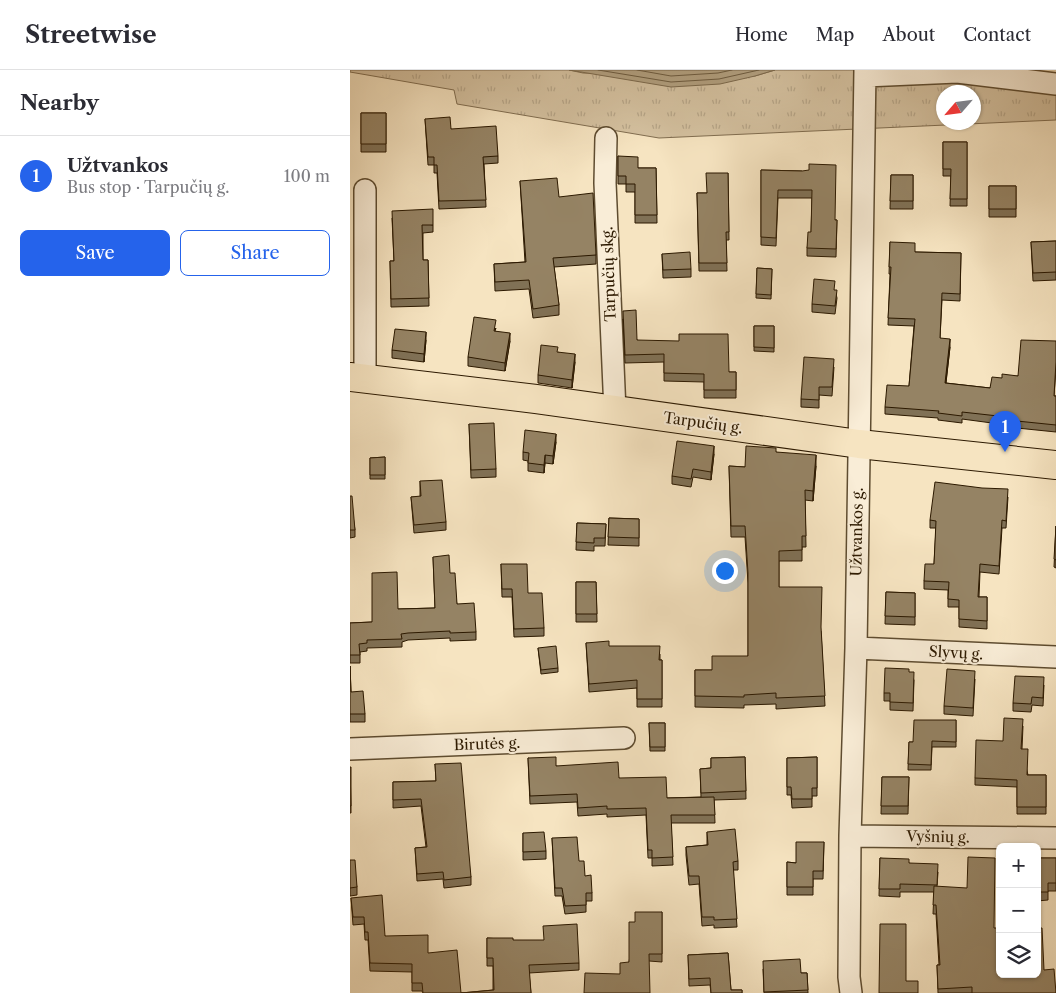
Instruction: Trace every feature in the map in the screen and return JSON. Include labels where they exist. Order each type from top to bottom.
[{"type":"main road","name":"Tarpučių g.","points":[[358,377],[859,444],[1056,465]]},
{"type":"street","points":[[865,73],[957,72],[1056,84]]},
{"type":"street","name":"Užtvankos g.","points":[[851,993],[849,976],[850,836],[856,648],[865,73]]},
{"type":"street","name":"Tarpučių skg.","points":[[606,138],[605,183],[615,411]]},
{"type":"street","points":[[358,377],[365,190]]},
{"type":"street","name":"Slyvų g.","points":[[856,648],[1056,658]]},
{"type":"street","name":"Birutės g.","points":[[350,749],[624,738]]},
{"type":"street","name":"Vyšnių g.","points":[[850,836],[1056,838]]},
{"type":"green space","points":[[350,70],[569,70],[583,73],[755,76],[775,70],[1011,70],[1056,77],[1056,120],[981,123],[981,85],[936,85],[936,125],[659,138],[457,104],[454,90],[350,72]]},
{"type":"water","points":[[569,70],[775,70],[720,84],[671,87]]},
{"type":"building","points":[[361,113],[386,113],[386,144],[361,144]]},
{"type":"building","points":[[450,117],[451,129],[496,126],[498,156],[483,157],[486,200],[439,201],[437,165],[434,165],[434,157],[428,157],[425,119]]},
{"type":"building","points":[[943,142],[967,142],[967,199],[950,199],[951,169],[943,169]]},
{"type":"building","points":[[618,156],[638,157],[638,168],[656,168],[657,215],[635,215],[635,184],[626,184],[626,176],[618,176]]},
{"type":"building","points":[[809,164],[836,165],[836,249],[807,248],[808,232],[811,232],[812,190],[778,190],[776,238],[761,237],[761,170],[802,171],[809,170]]},
{"type":"building","points":[[706,173],[728,173],[729,232],[726,232],[727,263],[699,263],[697,193],[707,193]]},
{"type":"building","points":[[891,175],[913,175],[913,201],[890,201]]},
{"type":"building","points":[[557,178],[559,197],[593,193],[596,255],[553,258],[559,305],[533,309],[529,280],[495,282],[494,264],[526,262],[520,181]]},
{"type":"building","points":[[989,186],[1016,186],[1016,209],[989,209]]},
{"type":"building","points":[[433,209],[433,225],[422,225],[423,260],[428,260],[429,298],[391,299],[390,261],[394,261],[392,211]]},
{"type":"building","points":[[1056,241],[1056,272],[1033,273],[1031,242]]},
{"type":"building","points":[[890,242],[915,243],[915,252],[961,253],[960,294],[942,293],[940,338],[950,339],[945,383],[990,388],[992,377],[1002,378],[1002,374],[1018,376],[1021,340],[1056,341],[1054,396],[1056,396],[1056,425],[1007,420],[1007,417],[962,412],[962,416],[938,413],[939,411],[885,407],[887,385],[909,386],[915,319],[888,318],[891,267],[889,267]]},
{"type":"building","points":[[690,252],[691,269],[663,270],[662,254]]},
{"type":"building","points":[[757,268],[772,269],[771,295],[756,294]]},
{"type":"building","points":[[814,279],[835,281],[834,290],[837,290],[835,306],[812,304]]},
{"type":"building","points":[[636,310],[637,340],[679,341],[679,334],[728,334],[729,372],[736,372],[736,390],[704,390],[704,374],[664,373],[664,354],[625,355],[623,311]]},
{"type":"building","points":[[474,317],[496,320],[494,331],[510,333],[505,363],[468,357]]},
{"type":"building","points":[[754,326],[774,326],[774,348],[754,347]]},
{"type":"building","points":[[395,329],[426,332],[424,354],[392,350]]},
{"type":"building","points":[[541,345],[558,347],[557,352],[575,354],[572,380],[538,375]]},
{"type":"building","points":[[804,357],[834,359],[832,387],[819,387],[819,400],[801,399]]},
{"type":"building","points":[[494,423],[496,469],[471,470],[469,424]]},
{"type":"building","points":[[525,430],[556,434],[553,456],[545,455],[544,465],[528,463],[529,453],[523,452]]},
{"type":"building","points":[[677,441],[714,446],[711,472],[693,469],[691,479],[672,476]]},
{"type":"building","points":[[746,446],[776,448],[776,452],[816,455],[813,491],[805,490],[806,536],[802,536],[802,550],[779,551],[779,587],[822,587],[821,627],[825,696],[776,698],[776,693],[744,695],[744,697],[695,696],[695,670],[712,670],[712,656],[748,656],[748,573],[745,526],[731,526],[729,466],[745,467]]},
{"type":"building","points":[[385,457],[385,475],[370,475],[370,458]]},
{"type":"building","points":[[442,480],[446,522],[414,525],[411,497],[421,496],[420,481]]},
{"type":"building","points":[[935,482],[1008,489],[1006,521],[1002,520],[999,566],[980,564],[978,597],[987,597],[987,621],[959,619],[959,600],[948,599],[949,582],[924,581],[925,564],[934,564],[936,521],[930,520]]},
{"type":"building","points":[[350,496],[352,496],[355,530],[350,530]]},
{"type":"building","points":[[609,518],[639,519],[639,538],[608,537]]},
{"type":"building","points":[[577,523],[606,524],[605,538],[594,538],[594,543],[576,542]]},
{"type":"building","points":[[1056,526],[1056,560],[1054,559]]},
{"type":"building","points":[[449,555],[450,573],[455,573],[457,604],[474,603],[476,632],[408,633],[401,634],[402,639],[367,640],[367,643],[359,644],[360,655],[350,655],[350,623],[372,622],[372,573],[397,572],[398,609],[435,608],[433,557]]},
{"type":"building","points":[[501,564],[527,564],[528,593],[542,593],[544,628],[514,629],[512,589],[502,589]]},
{"type":"building","points":[[576,582],[596,582],[597,614],[576,614]]},
{"type":"building","points":[[886,592],[915,593],[915,617],[885,616]]},
{"type":"building","points":[[609,641],[609,646],[660,646],[659,660],[662,660],[662,699],[637,699],[637,680],[589,684],[586,643]]},
{"type":"building","points":[[556,646],[558,668],[541,670],[538,648]]},
{"type":"building","points":[[350,666],[351,692],[363,691],[365,714],[350,714]]},
{"type":"building","points":[[885,668],[909,669],[909,672],[914,672],[913,703],[890,702],[890,693],[884,693]]},
{"type":"building","points":[[947,669],[975,671],[973,708],[944,706]]},
{"type":"building","points":[[1015,676],[1044,677],[1043,698],[1032,697],[1031,704],[1013,703]]},
{"type":"building","points":[[1004,718],[1023,719],[1021,749],[1028,749],[1027,775],[1046,775],[1046,807],[1017,807],[1017,780],[975,778],[976,740],[1003,741]]},
{"type":"building","points":[[914,720],[956,720],[956,742],[932,741],[931,765],[908,764],[909,742],[913,742]]},
{"type":"building","points":[[649,723],[665,723],[665,747],[650,747]]},
{"type":"building","points":[[556,757],[556,766],[618,762],[619,778],[666,777],[667,798],[714,797],[715,815],[671,815],[673,857],[652,858],[652,850],[648,850],[646,808],[607,809],[607,806],[578,808],[577,794],[530,796],[528,758]]},
{"type":"building","points":[[745,757],[746,791],[701,793],[700,769],[711,768],[711,758]]},
{"type":"building","points":[[817,757],[817,788],[812,788],[812,799],[792,799],[791,787],[787,787],[787,758]]},
{"type":"building","points":[[461,763],[471,877],[444,880],[443,872],[417,874],[415,848],[427,847],[421,799],[393,800],[393,782],[436,781],[435,764]]},
{"type":"building","points":[[351,767],[351,806],[350,806]]},
{"type":"building","points":[[882,777],[909,777],[908,806],[881,806]]},
{"type":"building","points":[[735,829],[738,861],[733,862],[737,919],[714,920],[714,917],[702,917],[699,876],[689,876],[686,847],[708,845],[707,832]]},
{"type":"building","points":[[544,832],[546,851],[523,852],[523,833]]},
{"type":"building","points":[[577,837],[579,861],[584,861],[585,876],[591,875],[592,893],[586,893],[586,905],[565,906],[562,888],[555,888],[552,838]]},
{"type":"building","points":[[796,842],[824,842],[823,871],[813,871],[813,887],[787,887],[787,862],[796,863]]},
{"type":"building","points":[[968,857],[995,858],[994,928],[996,928],[996,978],[1041,978],[1042,928],[1044,970],[1054,969],[1056,993],[972,993],[972,987],[938,989],[937,965],[940,965],[936,905],[933,905],[934,886],[967,888]]},
{"type":"building","points":[[880,858],[909,859],[909,863],[938,864],[937,885],[900,884],[900,889],[879,889]]},
{"type":"building","points":[[1041,858],[1056,858],[1056,883],[1048,883],[1048,892],[1041,892]]},
{"type":"building","points":[[350,860],[355,860],[357,887],[350,888]]},
{"type":"building","points":[[382,895],[385,936],[428,935],[428,953],[457,950],[461,993],[423,993],[422,983],[412,983],[412,964],[370,963],[368,932],[365,932],[364,917],[353,917],[351,898]]},
{"type":"building","points":[[635,912],[662,912],[662,954],[649,954],[650,993],[584,993],[585,973],[620,974],[620,963],[629,962],[629,922],[635,922]]},
{"type":"building","points":[[577,924],[579,963],[529,965],[531,993],[461,993],[494,990],[493,958],[487,958],[487,938],[544,940],[543,926]]},
{"type":"building","points":[[880,924],[906,924],[906,981],[918,981],[918,993],[879,993]]},
{"type":"building","points":[[728,953],[731,990],[742,990],[742,993],[711,993],[710,978],[689,979],[688,955]]},
{"type":"building","points":[[800,959],[801,973],[807,973],[808,990],[764,992],[763,961]]},
{"type":"place","name":"Užtvankos","points":[[1005,452]]}]
